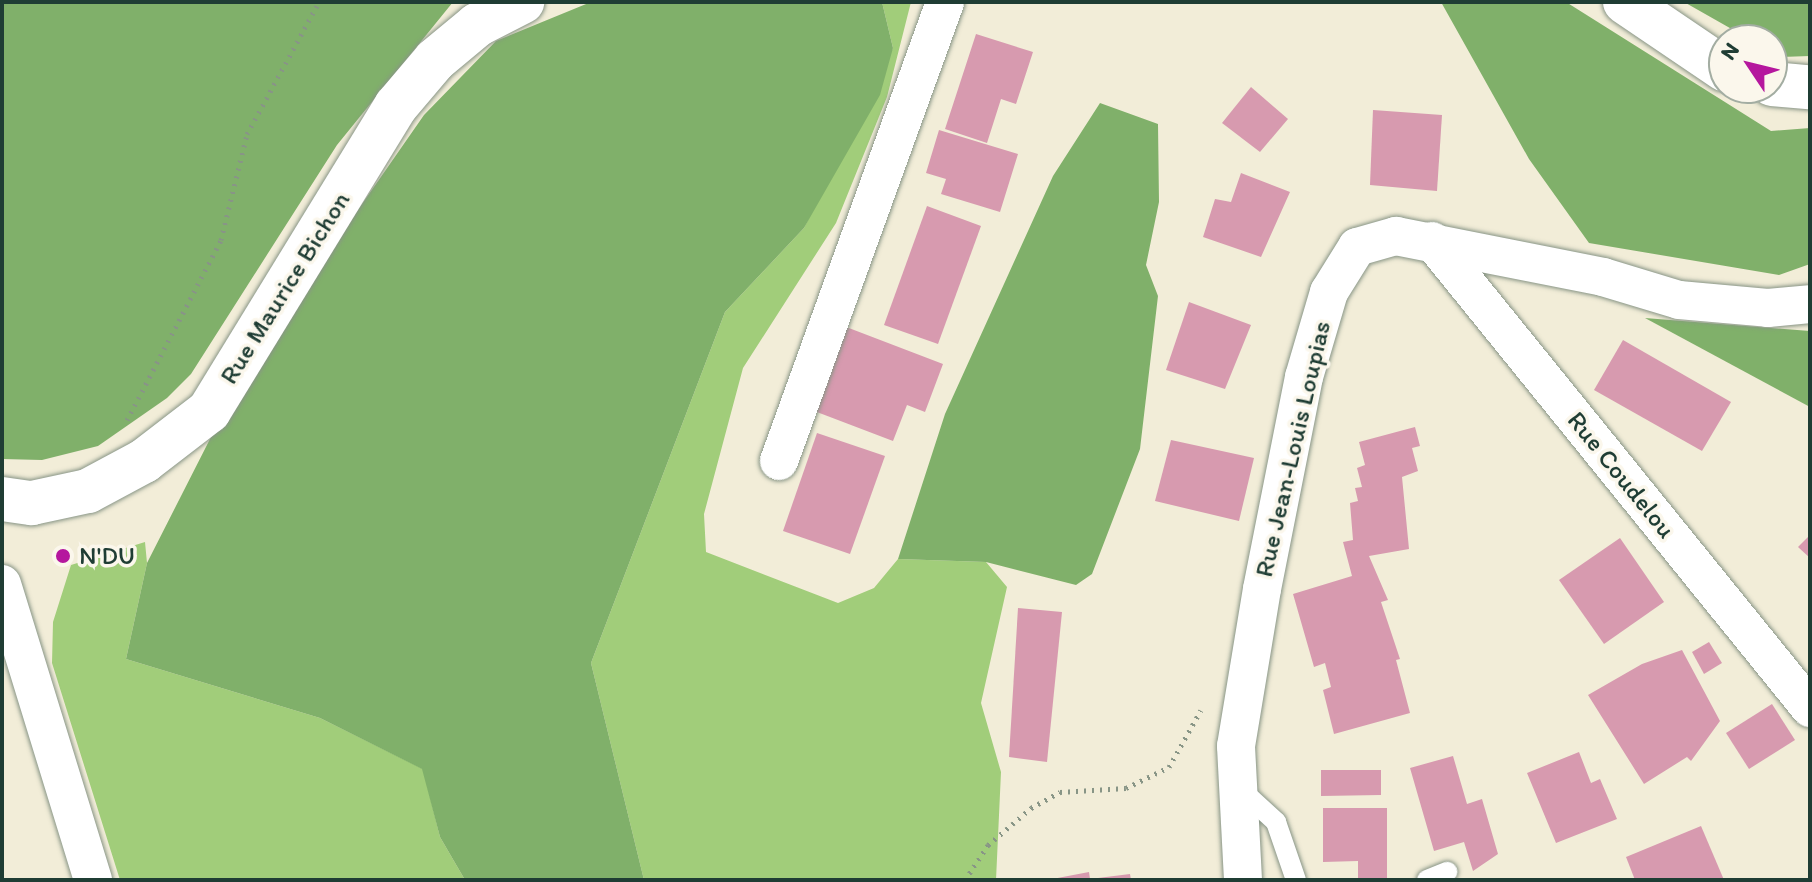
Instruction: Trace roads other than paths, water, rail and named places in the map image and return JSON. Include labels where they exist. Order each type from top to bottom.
[{"type":"street","name":"Rue Maurice Bichon","points":[[2,499],[32,503],[98,486],[144,461],[209,411],[396,106],[435,60],[477,25],[522,2]]},
{"type":"street","points":[[779,461],[945,2]]},
{"type":"street","points":[[1625,2],[1708,58]]},
{"type":"street","points":[[1788,85],[1810,87]]},
{"type":"street","name":"Rue Jean-Louis Loupias","points":[[1243,880],[1236,746],[1249,664],[1304,377],[1329,292],[1357,247],[1396,236],[1603,277],[1679,300],[1768,308],[1810,304]]},
{"type":"street","name":"Rue Coudelou","points":[[1432,241],[1810,708]]},
{"type":"street","points":[[2,584],[93,880]]},
{"type":"lane","points":[[1238,787],[1276,822],[1296,880]]},
{"type":"lane","points":[[1427,880],[1447,872]]},
{"type":"place","name":"N'DU","points":[[63,556]]}]
